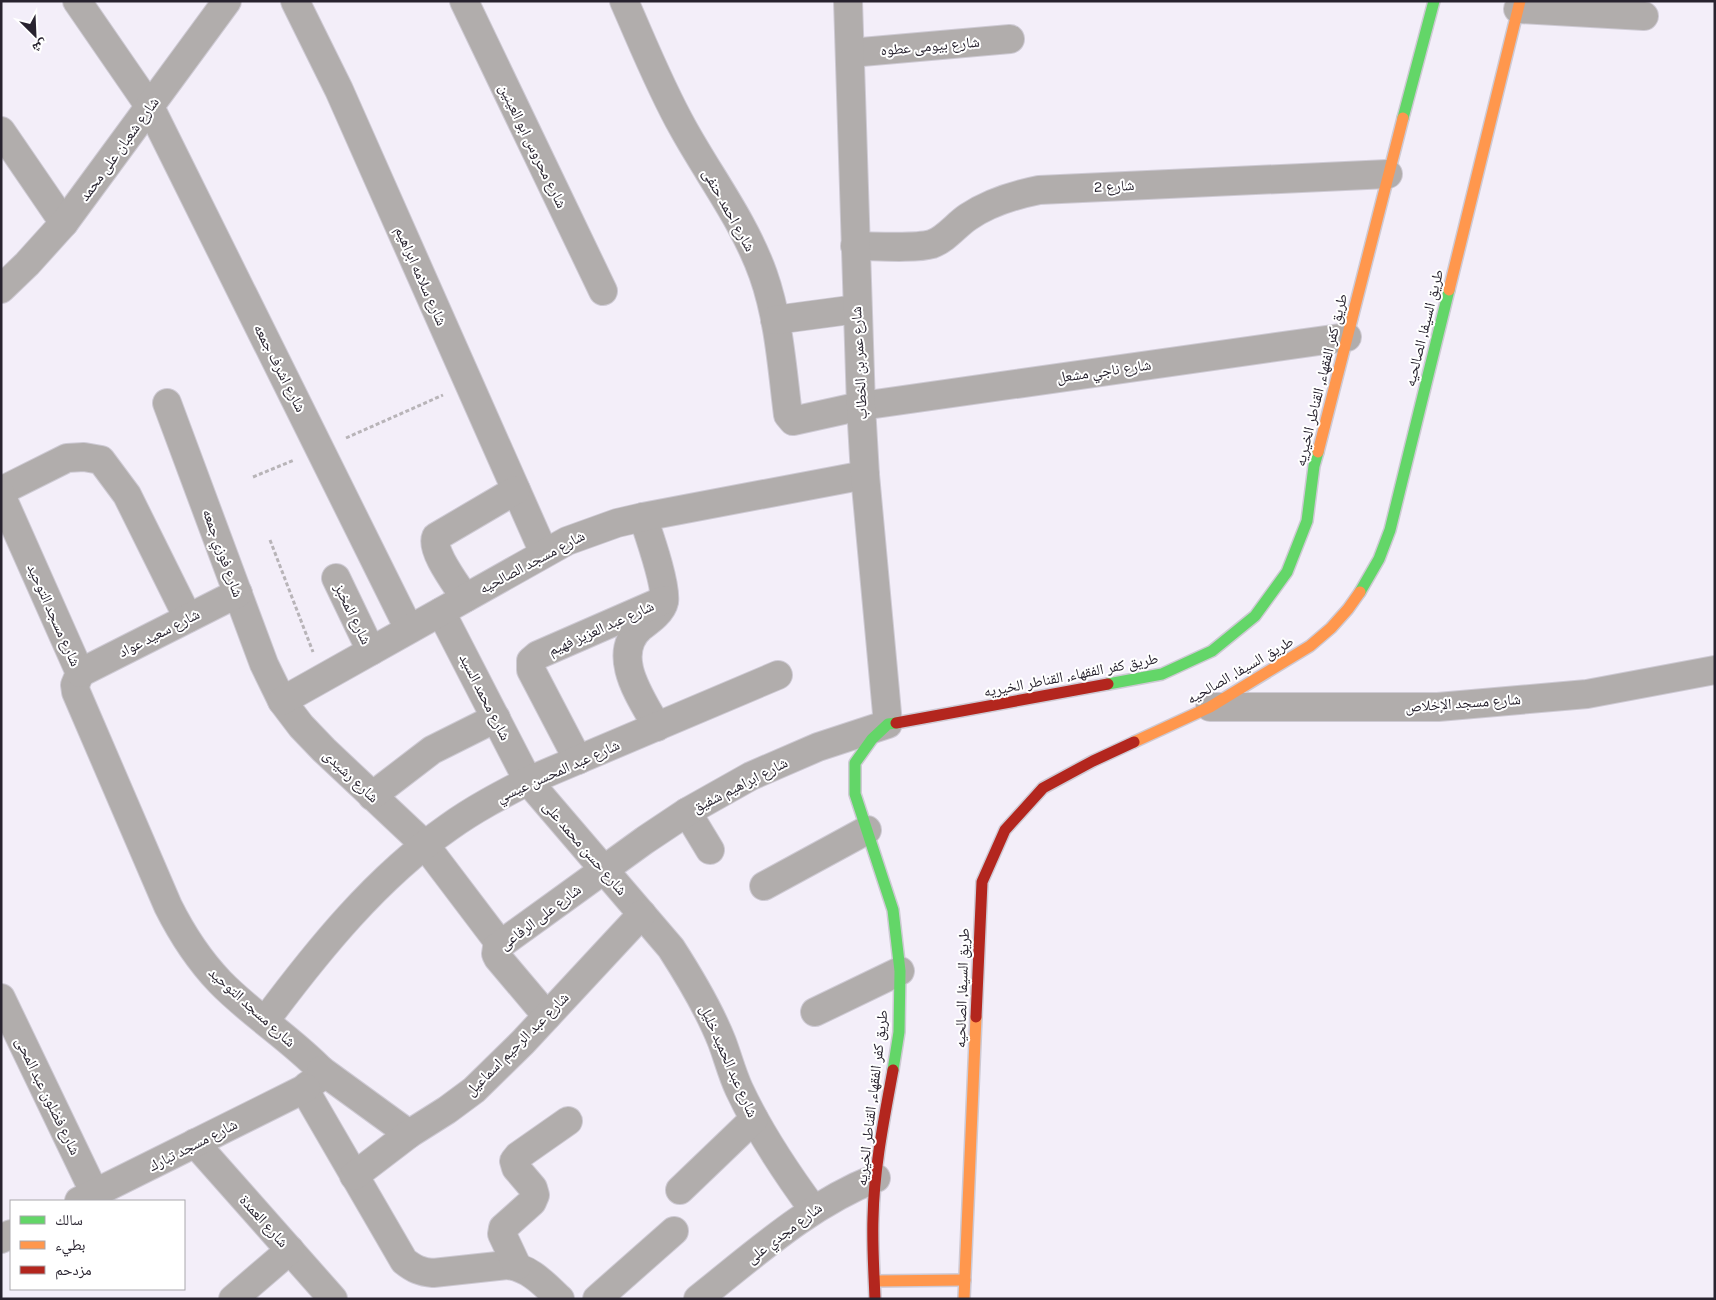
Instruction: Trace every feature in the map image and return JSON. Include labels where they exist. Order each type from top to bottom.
[{"type":"street","name":"شارع اشرف جمعه","points":[[77,1],[150,107],[409,629]]},
{"type":"street","name":"شارع شعبان على محمد","points":[[1,289],[27,264],[64,223],[227,1]]},
{"type":"street","name":"شارع سلامه ابراهيم","points":[[295,1],[339,90],[544,553]]},
{"type":"street","name":"شارع محروس ابو العينين","points":[[464,1],[603,291]]},
{"type":"street","name":"شارع احمد حنفى","points":[[624,1],[682,128],[730,204],[749,239],[763,275],[775,320],[788,415],[791,420],[796,421],[861,406]]},
{"type":"street","name":"شارع عمر بن الخطاب","points":[[848,1],[861,406],[865,475],[888,724]]},
{"type":"street","name":"طريق كفر الفقهاء, القناطر الخيريه","points":[[875,1299],[873,1218],[876,1178],[878,1155],[899,1032],[900,971],[893,910],[855,794],[855,763],[872,739],[888,724],[1162,674],[1212,651],[1254,616],[1287,572],[1307,521],[1314,466],[1434,1]]},
{"type":"street","points":[[1519,5],[1644,16]]},
{"type":"street","name":"طريق السيفا, الصالحيه","points":[[964,1299],[982,882],[1005,830],[1043,788],[1093,761],[1210,707],[1310,646],[1348,609],[1359,594],[1379,559],[1390,530],[1519,5]]},
{"type":"street","name":"شارع بيومى عطوه","points":[[850,53],[1010,39]]},
{"type":"street","points":[[1,131],[64,223]]},
{"type":"street","name":"شارع 2","points":[[855,246],[929,244],[942,238],[967,217],[990,204],[1014,195],[1039,190],[1388,174]]},
{"type":"street","points":[[775,320],[857,309]]},
{"type":"street","name":"شارع ناجي مشعل","points":[[861,406],[1347,337]]},
{"type":"street","name":"شارع فوزي جمعه","points":[[167,403],[264,664],[282,701]]},
{"type":"street","points":[[1,491],[67,458],[84,457],[101,460],[127,495],[188,618]]},
{"type":"street","name":"شارع مسجد الصالحيه","points":[[282,701],[544,553],[592,531],[644,517],[865,475]]},
{"type":"street","points":[[465,598],[438,555],[434,541],[442,532],[516,490]]},
{"type":"street","name":"شارع مسجد التوحيد","points":[[1,495],[80,673],[75,684],[76,692],[168,906],[182,934],[200,960],[221,983],[265,1021],[314,1079],[307,1094],[404,1262],[423,1272],[433,1273],[506,1265],[517,1266]]},
{"type":"street","points":[[644,517],[664,590],[664,604],[638,630],[628,646],[628,668],[636,689],[657,726]]},
{"type":"street","name":"شارع المخبز","points":[[336,578],[371,651]]},
{"type":"street","name":"شارع سعيد عواد","points":[[80,673],[238,593]]},
{"type":"street","name":"شارع عبد العزيز فهيم","points":[[578,760],[531,670],[531,661],[538,655],[664,600]]},
{"type":"street","name":"شارع محمد السيد","points":[[441,612],[528,781]]},
{"type":"street","name":"شارع مسجد الإخلاص","points":[[1210,707],[1438,707],[1587,694],[1715,670]]},
{"type":"street","name":"شارع عبد المحسن عيسي","points":[[265,1021],[312,961],[356,911],[425,845],[475,810],[528,781],[778,675]]},
{"type":"street","name":"شارع رشيدى","points":[[282,701],[301,726],[324,750],[425,845],[500,944]]},
{"type":"street","points":[[372,796],[432,750],[496,718]]},
{"type":"street","name":"شارع ابراهيم شفيق","points":[[604,870],[687,812],[751,776],[818,747],[888,724]]},
{"type":"street","name":"شارع حسن محمد على","points":[[528,781],[642,914]]},
{"type":"street","points":[[687,812],[710,850]]},
{"type":"street","points":[[764,886],[867,830]]},
{"type":"street","name":"شارع على الرفاعى","points":[[547,1016],[498,958],[496,950],[500,944],[604,870]]},
{"type":"street","name":"شارع عبد الرحيم اسماعيل","points":[[354,1176],[409,1134],[474,1090],[547,1016],[642,914]]},
{"type":"street","name":"شارع عبد الحميد خليل","points":[[642,914],[672,948],[702,999],[722,1042],[738,1088],[754,1119],[771,1150],[813,1209]]},
{"type":"street","points":[[815,1012],[900,971]]},
{"type":"street","name":"شارع فضلون عبد المحى","points":[[1,998],[87,1197]]},
{"type":"street","points":[[314,1079],[409,1134]]},
{"type":"street","name":"شارع مسجد تبارك","points":[[87,1197],[195,1143],[314,1079]]},
{"type":"street","points":[[680,1190],[754,1119]]},
{"type":"street","points":[[560,1299],[534,1275],[517,1266],[502,1231],[532,1202],[535,1195],[533,1188],[516,1168],[514,1161],[518,1156],[568,1121]]},
{"type":"street","name":"شارع العمدة","points":[[195,1143],[333,1299]]},
{"type":"street","name":"شارع مجدي على","points":[[698,1299],[813,1209],[854,1186],[876,1178]]},
{"type":"street","points":[[597,1299],[674,1231]]},
{"type":"street","points":[[233,1299],[290,1250]]},
{"type":"street","points":[[875,1281],[965,1280]]},
{"type":"path","points":[[253,477],[468,384]]},
{"type":"path","points":[[270,540],[323,678]]},
{"type":"traffic: fast","points":[[1403,118],[1434,1]]},
{"type":"traffic: fast","points":[[1360,592],[1379,559],[1390,530],[1449,290]]},
{"type":"traffic: fast","points":[[1108,684],[1162,674],[1212,651],[1255,616],[1287,572],[1307,521],[1314,466],[1318,452]]},
{"type":"traffic: fast","points":[[893,1070],[899,1032],[900,971],[893,910],[855,794],[855,763],[872,739],[888,724],[896,723]]},
{"type":"traffic: slow","points":[[1449,290],[1520,1]]},
{"type":"traffic: slow","points":[[1318,452],[1403,118]]},
{"type":"traffic: slow","points":[[1134,742],[1210,707],[1310,646],[1331,628],[1360,592]]},
{"type":"traffic: slow","points":[[964,1299],[976,1017]]},
{"type":"traffic: slow","points":[[875,1281],[965,1280]]},
{"type":"traffic: jam","points":[[896,723],[1108,684]]},
{"type":"traffic: jam","points":[[976,1017],[982,882],[1005,830],[1043,788],[1093,761],[1134,742]]},
{"type":"traffic: jam","points":[[875,1299],[873,1238],[875,1181],[893,1070]]}]
